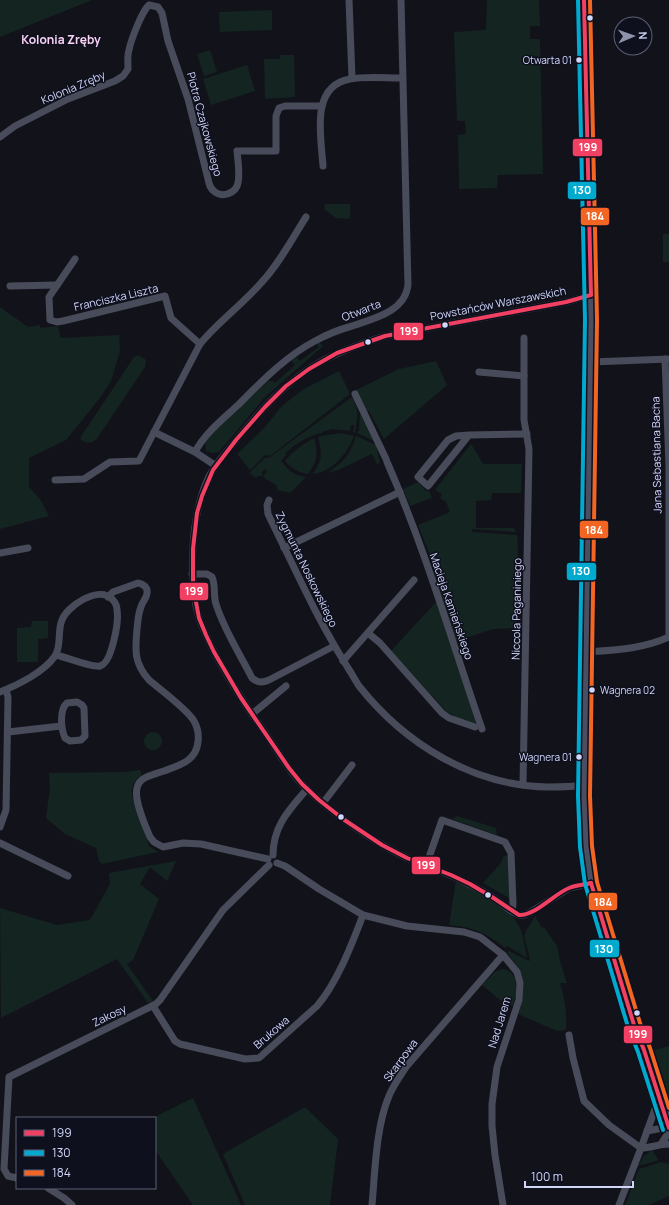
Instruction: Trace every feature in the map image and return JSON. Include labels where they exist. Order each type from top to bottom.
[{"type":"street","points":[[349,0],[352,78]]},
{"type":"street","name":"Otwarta","points":[[195,452],[206,435],[284,362],[306,346],[344,328],[384,314],[400,303],[407,292],[401,0]]},
{"type":"street","points":[[584,0],[591,295],[584,785],[586,847],[591,883],[634,1025],[644,1050],[669,1130],[661,1144]]},
{"type":"street","name":"Kolonia Zręby","points":[[0,137],[15,126],[68,99],[118,79],[128,69],[128,51],[131,41],[149,5]]},
{"type":"street","name":"Piotra Czajkowskiego","points":[[149,5],[158,7],[162,13],[168,41],[193,118],[210,187],[216,193],[223,195],[227,194],[233,191],[238,184],[237,151],[276,151],[276,116],[279,108],[285,106],[322,106]]},
{"type":"street","points":[[323,166],[320,122],[322,106],[326,93],[339,82],[352,78],[402,78]]},
{"type":"street","points":[[55,480],[84,479],[110,462],[139,461],[200,344],[271,272],[306,217]]},
{"type":"street","name":"Franciszka Liszta","points":[[75,259],[49,297],[50,320],[53,322],[63,321],[165,296],[171,318],[200,344]]},
{"type":"street","points":[[10,286],[57,285]]},
{"type":"street","name":"Powstańców Warszawskich","points":[[512,911],[493,897],[465,882],[405,857],[384,845],[323,803],[307,789],[293,772],[226,675],[202,627],[194,594],[192,574],[193,551],[199,506],[208,479],[216,466],[266,406],[293,380],[323,360],[358,345],[385,336],[566,302],[591,295]]},
{"type":"street","name":"Niccola Paganiniego","points":[[523,785],[529,449],[524,420],[524,338]]},
{"type":"street","points":[[591,362],[667,359]]},
{"type":"street","name":"Jana Sebastiana Bacha","points":[[667,359],[669,465],[669,637]]},
{"type":"street","points":[[479,372],[524,376]]},
{"type":"street","name":"Macieja Kamieńskiego","points":[[355,394],[400,492],[432,579],[478,728],[449,718],[442,712],[380,643],[368,633]]},
{"type":"street","points":[[154,432],[195,452],[216,466]]},
{"type":"street","points":[[469,435],[428,486],[419,480],[418,477],[448,440],[456,436],[469,435],[527,434]]},
{"type":"street","points":[[284,548],[400,492]]},
{"type":"street","name":"Zygmunta Noskowskiego","points":[[269,500],[266,505],[268,514],[322,627],[359,685],[398,727],[445,760],[471,772],[505,782],[523,785],[573,787],[584,785]]},
{"type":"street","points":[[0,553],[28,548]]},
{"type":"street","points":[[192,574],[206,574],[212,576],[214,596],[220,616],[252,678],[256,681],[264,682],[334,646]]},
{"type":"street","points":[[343,660],[414,580]]},
{"type":"street","points":[[108,597],[113,592],[138,583],[142,584],[147,590],[147,595],[140,608],[138,616],[135,649],[138,664],[144,674],[194,720],[199,735],[196,751],[193,757],[186,762],[148,777],[138,785],[137,799],[150,837],[154,842],[163,847],[189,843],[201,844],[270,860],[274,838],[281,822],[292,805],[307,789]]},
{"type":"street","points":[[0,827],[6,810],[8,732],[8,697],[3,691],[36,673],[48,664],[56,655],[59,645],[59,629],[62,619],[69,610],[85,598],[100,595],[112,598],[116,604],[117,617],[114,641],[105,664],[94,667],[56,655]]},
{"type":"street","points":[[587,652],[637,648],[669,637]]},
{"type":"street","points":[[252,714],[286,686]]},
{"type":"street","points":[[77,702],[82,705],[85,733],[84,738],[79,740],[67,740],[61,726],[62,708],[65,704],[77,702]]},
{"type":"street","points":[[8,732],[61,726]]},
{"type":"street","points":[[323,803],[352,765]]},
{"type":"street","points":[[426,866],[442,820],[505,842],[512,853],[512,911],[518,914],[527,914],[569,888],[591,883]]},
{"type":"street","points":[[0,843],[68,876]]},
{"type":"street","name":"Nad Jarem","points":[[270,860],[277,858],[278,863],[285,866],[319,890],[363,915],[407,926],[464,932],[487,940],[503,955],[517,972],[520,983],[519,1000],[497,1067],[492,1104],[492,1126],[495,1155],[504,1205]]},
{"type":"street","name":"Zakosy","points":[[16,1178],[8,1176],[4,1169],[9,1077],[153,1006],[160,1000],[223,910],[270,860]]},
{"type":"street","name":"Brukowa","points":[[153,1006],[175,1041],[180,1044],[245,1059],[259,1058],[324,999],[336,978],[363,915]]},
{"type":"street","name":"Skarpowa","points":[[372,1205],[382,1115],[395,1083],[406,1067],[503,955]]},
{"type":"street","points":[[568,1035],[584,1101],[610,1125],[641,1148],[669,1144]]},
{"type":"street","points":[[619,1205],[659,1098]]},
{"type":"street","points":[[647,1131],[662,1128],[669,1130]]},
{"type":"street","points":[[50,1189],[72,1205]]},
{"type":"green space","points":[[0,0],[92,0],[0,37]]},
{"type":"green space","points":[[487,0],[539,0],[540,26],[530,26],[530,39],[540,39],[543,174],[498,175],[497,188],[459,189],[458,135],[466,134],[465,121],[457,121],[454,32],[486,30]]},
{"type":"green space","points":[[272,10],[272,30],[220,32],[219,12]]},
{"type":"green space","points":[[210,50],[217,72],[204,76],[197,54]]},
{"type":"green space","points":[[280,55],[294,55],[295,97],[265,99],[264,59],[280,59]]},
{"type":"green space","points":[[247,65],[255,91],[211,105],[203,79]]},
{"type":"green space","points":[[325,204],[350,204],[350,217],[348,219],[336,218],[324,209]]},
{"type":"green space","points":[[663,234],[669,234],[669,262],[663,262]]},
{"type":"green space","points":[[0,307],[28,327],[40,325],[40,328],[58,326],[61,338],[119,335],[120,351],[111,381],[100,398],[66,440],[29,458],[29,487],[40,499],[49,516],[0,529]]},
{"type":"green space","points":[[319,342],[323,346],[265,397],[219,452],[212,453],[206,451],[205,443],[211,434],[268,381],[273,381],[275,383],[295,365],[291,360],[296,357],[300,361],[319,347],[317,343]]},
{"type":"green space","points":[[138,355],[145,359],[145,367],[96,440],[90,443],[82,441],[80,438],[134,357]]},
{"type":"green space","points":[[436,361],[447,385],[384,439],[369,411],[367,412],[356,390],[399,369]]},
{"type":"green space","points":[[339,371],[350,394],[270,456],[265,455],[250,470],[237,454],[264,428],[280,408],[293,397],[302,390]]},
{"type":"green space","points":[[352,397],[357,411],[355,433],[353,432],[354,425],[351,425],[350,431],[332,429],[307,438],[285,453],[286,455],[281,461],[291,472],[306,477],[290,493],[278,490],[276,485],[263,477],[267,471],[265,469],[261,473],[263,473],[262,476],[258,476],[256,478],[249,473],[265,458],[270,457]]},
{"type":"green space","points":[[360,413],[374,441],[357,433],[359,431]]},
{"type":"green space","points":[[342,433],[354,436],[348,449],[333,466],[327,470],[313,474],[319,464],[321,456],[318,437]]},
{"type":"green space","points":[[356,436],[376,445],[380,463],[377,464],[372,454],[338,470],[328,473],[346,458]]},
{"type":"green space","points":[[314,438],[316,457],[314,465],[308,474],[301,473],[285,461],[298,448]]},
{"type":"green space","points":[[471,444],[483,464],[522,464],[521,493],[492,493],[491,500],[476,501],[476,528],[514,528],[516,532],[473,529],[471,531],[517,535],[516,628],[493,629],[450,643],[476,722],[475,724],[447,712],[391,651],[436,602],[427,575],[436,570],[418,525],[450,512],[446,502],[440,498],[442,494],[435,490]]},
{"type":"green space","points":[[418,482],[426,491],[429,491],[432,498],[410,506],[403,489]]},
{"type":"green space","points":[[32,621],[48,621],[48,638],[38,639],[38,662],[17,662],[17,628],[31,627]]},
{"type":"green space","points":[[153,732],[159,735],[162,741],[159,747],[153,750],[147,747],[144,741],[147,735]]},
{"type":"green space","points":[[140,770],[142,775],[134,784],[132,796],[149,846],[158,852],[102,864],[99,861],[96,848],[65,834],[46,818],[50,788],[49,773],[126,772]]},
{"type":"green space","points":[[457,816],[496,828],[497,835],[452,819]]},
{"type":"green space","points":[[509,854],[511,899],[483,883],[501,863],[503,857]]},
{"type":"green space","points":[[176,861],[167,881],[150,867],[140,884],[159,899],[133,960],[127,964],[153,1001],[148,1003],[117,959],[1,1018],[0,908],[57,925],[90,920],[110,884],[109,873]]},
{"type":"green space","points":[[456,881],[493,901],[510,914],[521,930],[527,958],[507,946],[505,948],[492,938],[473,929],[449,925]]},
{"type":"green space","points":[[535,916],[542,928],[544,927],[557,946],[567,983],[560,983],[565,1006],[566,1030],[557,1031],[518,1014],[523,996],[523,982],[518,968],[507,953],[509,951],[529,961],[530,959],[524,936]]},
{"type":"green space","points":[[502,969],[512,974],[516,983],[516,995],[513,1006],[500,1000],[482,985],[495,972]]},
{"type":"green space","points":[[669,1046],[669,1111],[651,1051]]},
{"type":"green space","points":[[193,1098],[241,1205],[193,1205],[156,1151],[155,1117]]},
{"type":"green space","points":[[305,1107],[338,1139],[330,1205],[245,1205],[223,1154]]},
{"type":"green space","points":[[652,1150],[658,1159],[657,1161],[638,1166],[644,1156]]},
{"type":"green space","points":[[661,1162],[669,1164],[669,1196],[649,1205],[625,1205],[639,1169]]},
{"type":"transit line","name":"130","points":[[578,0],[585,320],[578,796],[580,847],[585,884],[628,1027],[638,1052],[663,1130]]},
{"type":"transit line","name":"199","points":[[584,0],[591,295]]},
{"type":"transit line","name":"184","points":[[590,0],[597,320],[590,796],[592,846],[597,882],[640,1023],[650,1048],[669,1108]]},
{"type":"transit line","name":"199","points":[[591,295],[566,302],[385,336],[337,353],[309,369],[286,386],[265,407],[236,440],[213,470],[202,496],[197,513],[193,549],[193,585],[199,618],[214,652],[241,698],[289,768],[302,784],[319,800],[343,819],[382,845],[407,858],[470,884],[519,915],[531,912],[569,888],[591,883]]},
{"type":"transit line","name":"199","points":[[591,883],[634,1025],[644,1050],[669,1128]]},
{"type":"place","name":"Otwarta 01","points":[[579,60]]},
{"type":"place","name":"Wagnera 02","points":[[592,690]]},
{"type":"place","name":"Wagnera 01","points":[[579,757]]},
{"type":"district","name":"Kolonia Zręby","points":[[61,39]]}]
